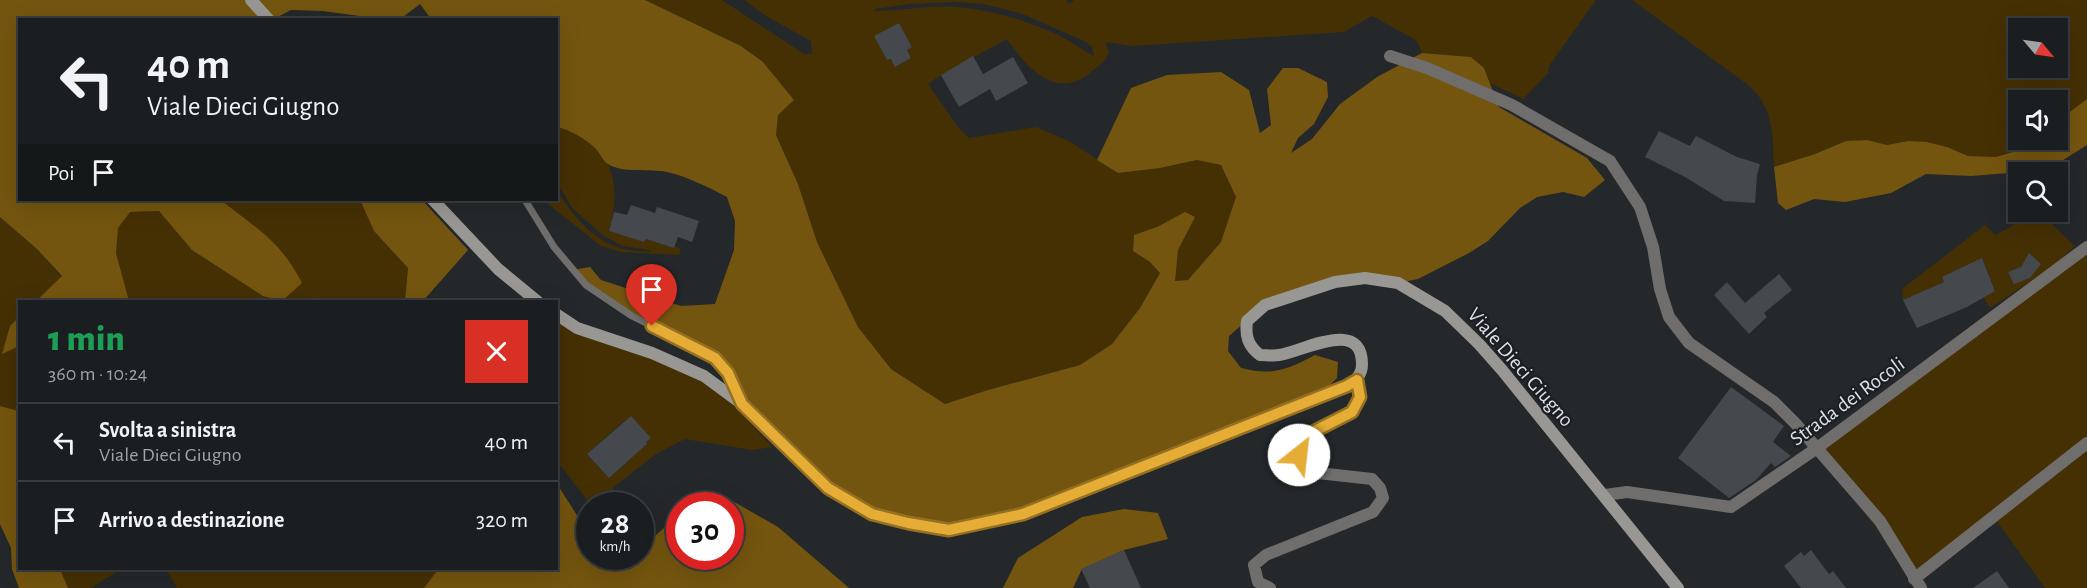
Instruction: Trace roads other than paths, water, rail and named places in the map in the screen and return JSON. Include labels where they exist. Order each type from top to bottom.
[{"type":"main road","points":[[251,0],[267,18]]},
{"type":"main road","points":[[434,201],[498,269],[536,300]]},
{"type":"main road","name":"Viale Dieci Giugno","points":[[1357,380],[1362,362],[1360,352],[1347,339],[1324,341],[1280,355],[1260,355],[1248,342],[1245,332],[1247,321],[1265,305],[1335,282],[1365,278],[1398,284],[1445,311],[1479,344],[1605,495],[1678,588]]},
{"type":"main road","points":[[558,315],[577,328],[652,353],[704,376],[742,404],[828,488],[872,514],[949,530],[1023,514],[1347,386],[1357,380]]},
{"type":"street","points":[[1390,56],[1427,68],[1512,105],[1610,161],[1640,207],[1653,248],[1660,289],[1669,317],[1689,343],[1774,402],[1817,448],[1880,521],[1917,584],[2087,443]]},
{"type":"street","name":"Strada dei Rocoli","points":[[1605,495],[1627,492],[1731,507],[1817,448],[2087,248]]},
{"type":"street","name":"Viale Dieci Giugno","points":[[1270,588],[1258,582],[1254,565],[1266,555],[1351,523],[1373,512],[1383,498],[1380,488],[1372,479],[1318,473],[1307,467],[1299,455],[1303,437],[1352,412],[1360,397],[1357,380]]},
{"type":"lane","points":[[526,201],[554,247],[586,285],[632,316],[715,358],[728,373],[742,404]]}]
